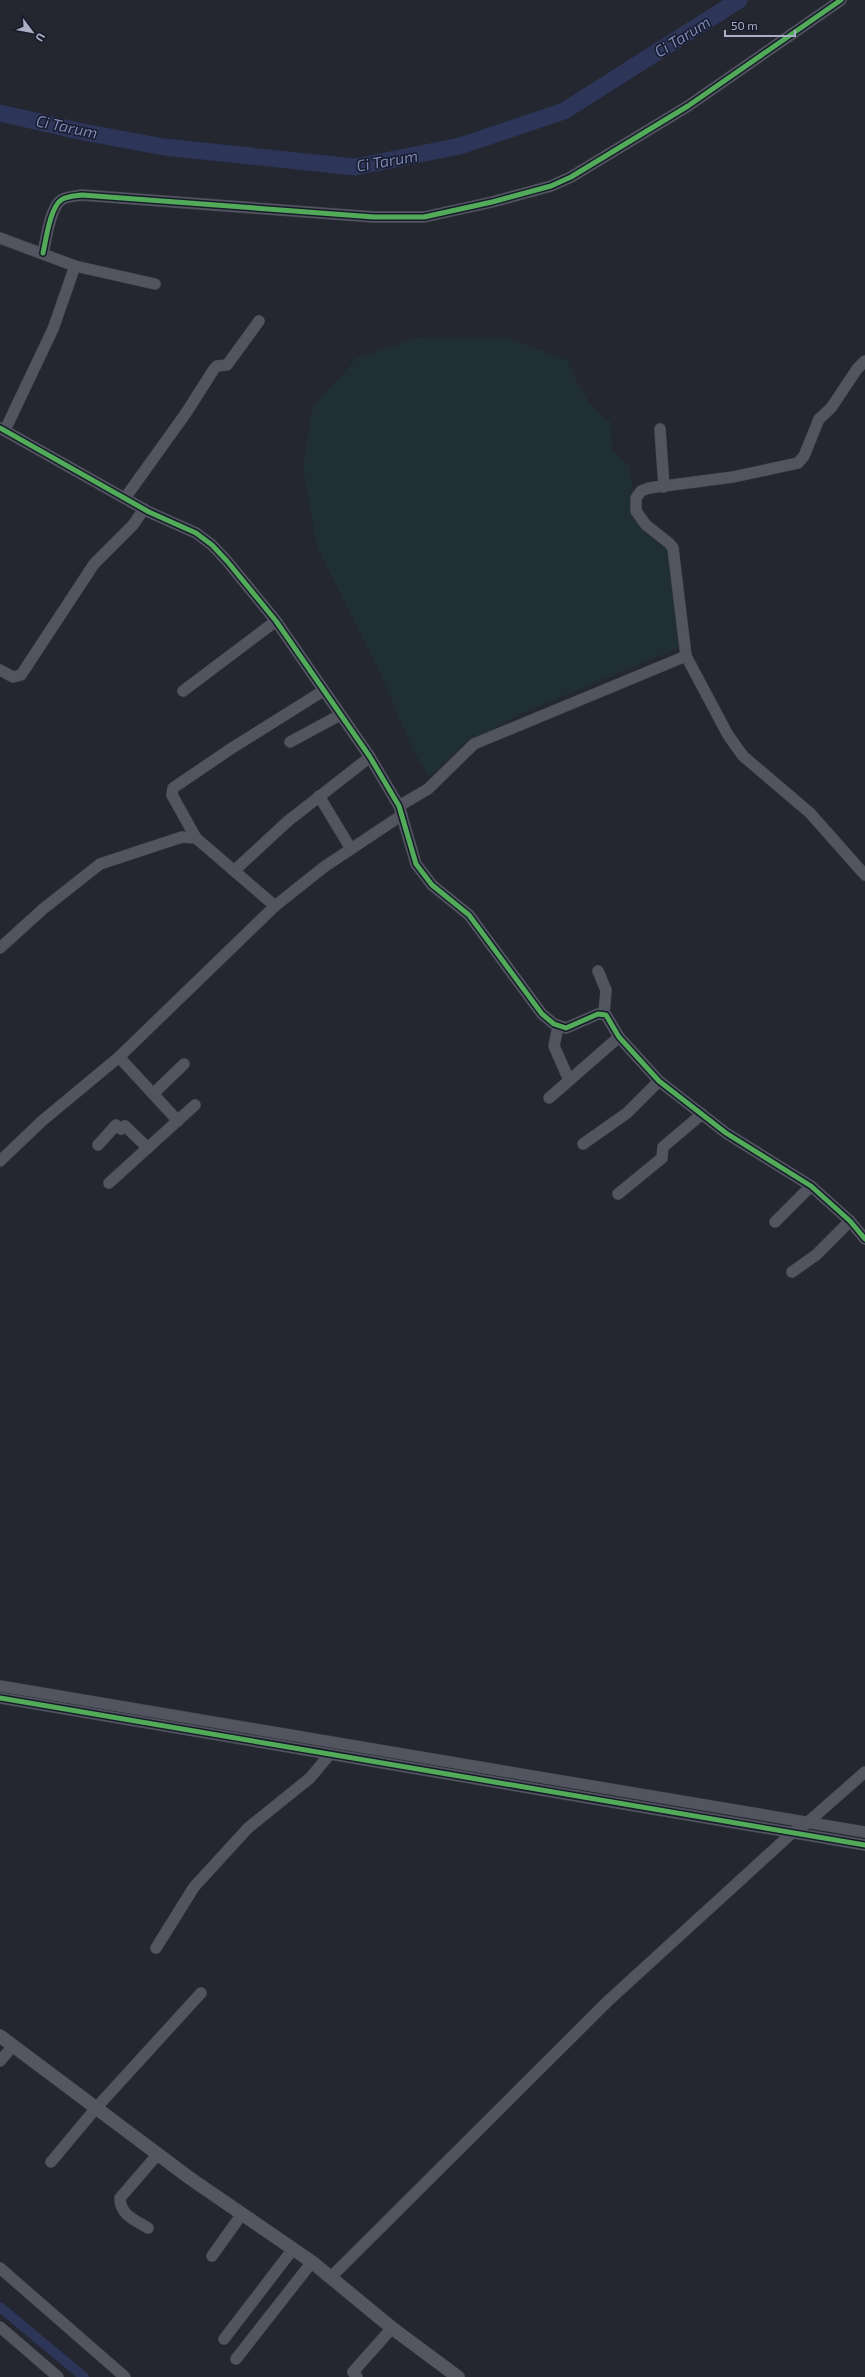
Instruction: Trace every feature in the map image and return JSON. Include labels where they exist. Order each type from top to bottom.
[{"type":"main road","points":[[0,2036],[158,2154],[312,2262],[392,2328],[458,2377]]},
{"type":"street","points":[[43,253],[50,223],[58,203],[68,197],[82,195],[374,217],[424,217],[492,202],[551,186],[571,177],[688,106],[841,0]]},
{"type":"street","points":[[0,238],[76,266],[156,284]]},
{"type":"street","points":[[76,266],[53,329],[2,429],[144,509],[196,533],[212,545],[276,621],[370,757],[400,810],[412,855],[421,871],[432,885],[469,915],[536,1007],[558,1027],[570,1028],[598,1014],[604,1014]]},
{"type":"street","points":[[125,498],[186,413],[214,369],[227,365],[259,321]]},
{"type":"street","points":[[865,361],[856,369],[827,412],[819,419],[804,456],[798,463],[732,478],[649,488],[641,491],[636,498],[636,511],[646,525],[669,543],[673,548],[686,656],[691,669],[735,746],[756,768],[810,813],[865,875]]},
{"type":"street","points":[[660,429],[664,487]]},
{"type":"street","points":[[0,670],[13,677],[21,676],[94,564],[133,526],[144,509]]},
{"type":"street","points":[[183,691],[276,621]]},
{"type":"street","points":[[0,1161],[42,1121],[119,1057],[275,906],[434,784],[474,744],[686,656]]},
{"type":"street","points":[[275,906],[196,838],[172,795],[173,788],[232,748],[323,691]]},
{"type":"street","points":[[290,742],[340,715]]},
{"type":"street","points":[[235,870],[288,821],[370,757]]},
{"type":"street","points":[[319,796],[351,849]]},
{"type":"street","points":[[0,948],[43,909],[100,864],[182,837],[196,838]]},
{"type":"street","points":[[598,971],[606,990],[604,1014],[619,1037],[659,1081],[744,1145],[811,1186],[850,1221],[865,1239]]},
{"type":"street","points":[[558,1027],[554,1046],[569,1080]]},
{"type":"street","points":[[549,1098],[619,1037]]},
{"type":"street","points":[[119,1057],[178,1122]]},
{"type":"street","points":[[153,1094],[184,1064]]},
{"type":"street","points":[[583,1144],[627,1113],[659,1081]]},
{"type":"street","points":[[109,1183],[195,1105]]},
{"type":"street","points":[[618,1194],[662,1158],[663,1147],[702,1114]]},
{"type":"street","points":[[98,1145],[116,1125],[121,1129],[125,1126],[148,1148]]},
{"type":"street","points":[[775,1222],[811,1186]]},
{"type":"street","points":[[792,1272],[816,1255],[850,1221]]},
{"type":"street","points":[[0,1686],[865,1832]]},
{"type":"street","points":[[0,1698],[865,1845]]},
{"type":"street","points":[[156,1948],[194,1887],[248,1828],[310,1778],[330,1754]]},
{"type":"street","points":[[331,2277],[608,2001],[792,1833],[807,1823],[865,1772]]},
{"type":"street","points":[[51,2162],[97,2107],[201,1993]]},
{"type":"street","points":[[0,2061],[13,2046]]},
{"type":"street","points":[[148,2228],[126,2214],[120,2207],[120,2198],[158,2154]]},
{"type":"street","points":[[212,2256],[242,2214]]},
{"type":"street","points":[[224,2339],[293,2249]]},
{"type":"street","points":[[236,2359],[312,2262]]},
{"type":"street","points":[[0,2268],[125,2377]]},
{"type":"street","points":[[0,2327],[58,2377]]},
{"type":"street","points":[[358,2377],[353,2372],[392,2328]]},
{"type":"shaded area","points":[[420,337],[505,337],[567,360],[589,402],[602,416],[611,422],[612,450],[629,466],[636,505],[673,548],[679,597],[678,648],[521,714],[461,746],[429,778],[412,748],[375,662],[317,548],[303,468],[313,406],[357,358]]},
{"type":"waterway","name":"Ci Tarum","points":[[0,113],[83,132],[164,147],[355,167],[460,146],[564,111],[739,0]]},
{"type":"waterway","points":[[0,2307],[84,2377]]},
{"type":"cycle path","points":[[43,253],[51,217],[57,204],[61,200],[74,196],[82,195],[374,217],[424,217],[492,202],[551,186],[571,177],[688,106],[841,0]]},
{"type":"cycle path","points":[[0,428],[149,512],[196,533],[212,545],[276,621],[370,757],[399,806],[416,864],[432,885],[469,915],[542,1014],[554,1024],[566,1028],[598,1014],[606,1015],[619,1037],[659,1081],[726,1133],[811,1186],[850,1221],[865,1239]]},
{"type":"cycle path","points":[[0,1698],[865,1845]]}]
